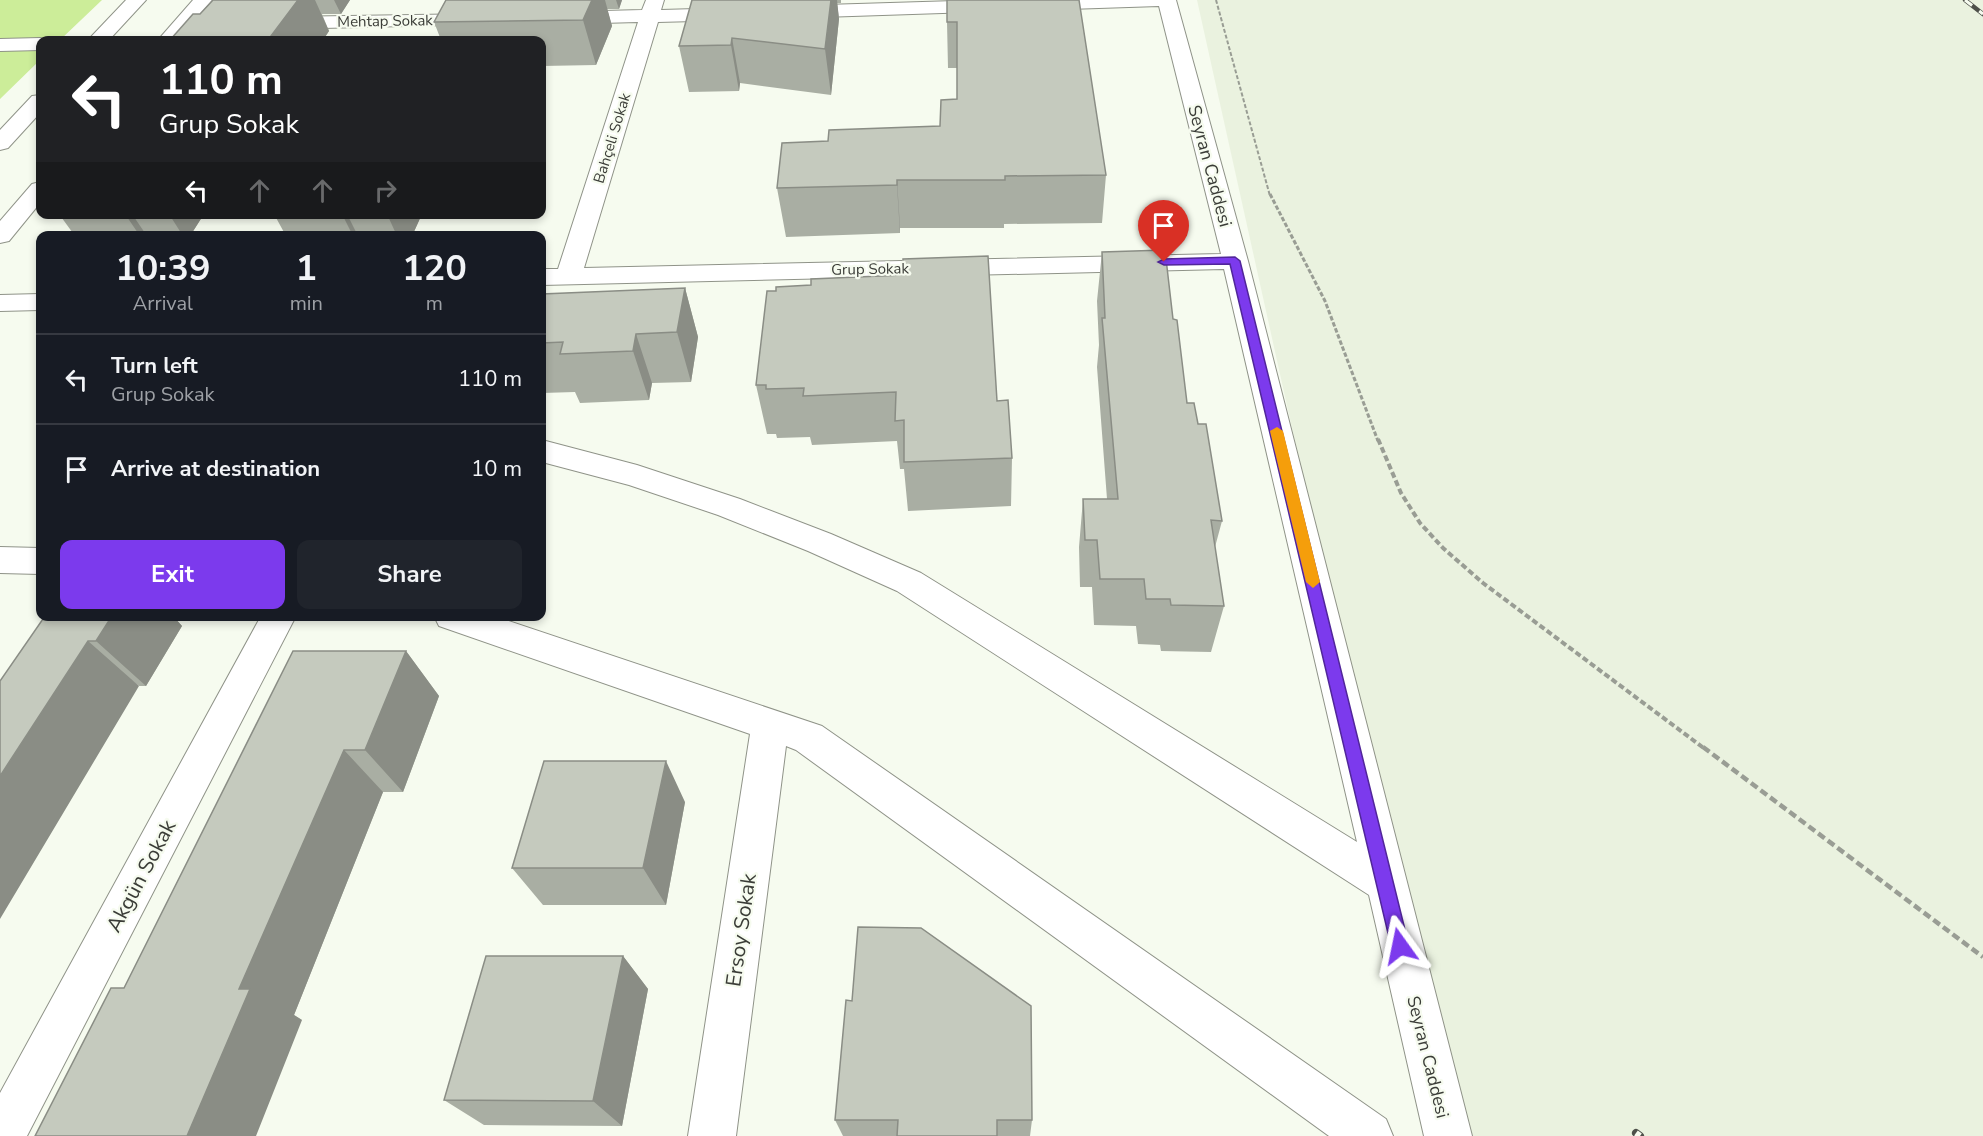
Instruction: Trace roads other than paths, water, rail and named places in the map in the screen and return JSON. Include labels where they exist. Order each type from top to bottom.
[{"type":"street","points":[[102,36],[137,0]]},
{"type":"street","points":[[172,36],[203,0]]},
{"type":"street","points":[[770,13],[1166,0]]},
{"type":"street","name":"Seyran Caddesi","points":[[1166,0],[1235,261],[1405,967],[1448,1136]]},
{"type":"street","points":[[544,18],[652,8],[746,14]]},
{"type":"street","name":"Bahçeli Sokak","points":[[569,276],[652,8]]},
{"type":"street","name":"Mehtap Sokak","points":[[263,24],[497,19]]},
{"type":"street","points":[[182,25],[205,25]]},
{"type":"street","points":[[0,45],[36,44]]},
{"type":"street","points":[[0,143],[36,105]]},
{"type":"street","points":[[0,236],[36,194]]},
{"type":"street","name":"Grup Sokak","points":[[546,277],[1235,261]]},
{"type":"street","points":[[0,303],[36,302]]},
{"type":"street","points":[[546,452],[661,483],[750,513],[829,545],[909,582],[1386,883]]},
{"type":"street","points":[[0,560],[36,561]]},
{"type":"street","name":"Akgün Sokak","points":[[2,1136],[276,621]]},
{"type":"street","points":[[466,621],[809,738],[1369,1136]]},
{"type":"street","name":"Ersoy Sokak","points":[[712,1136],[770,725]]},
{"type":"railway","points":[[1965,0],[1983,14]]},
{"type":"railway","points":[[1636,1133],[1640,1136]]}]
